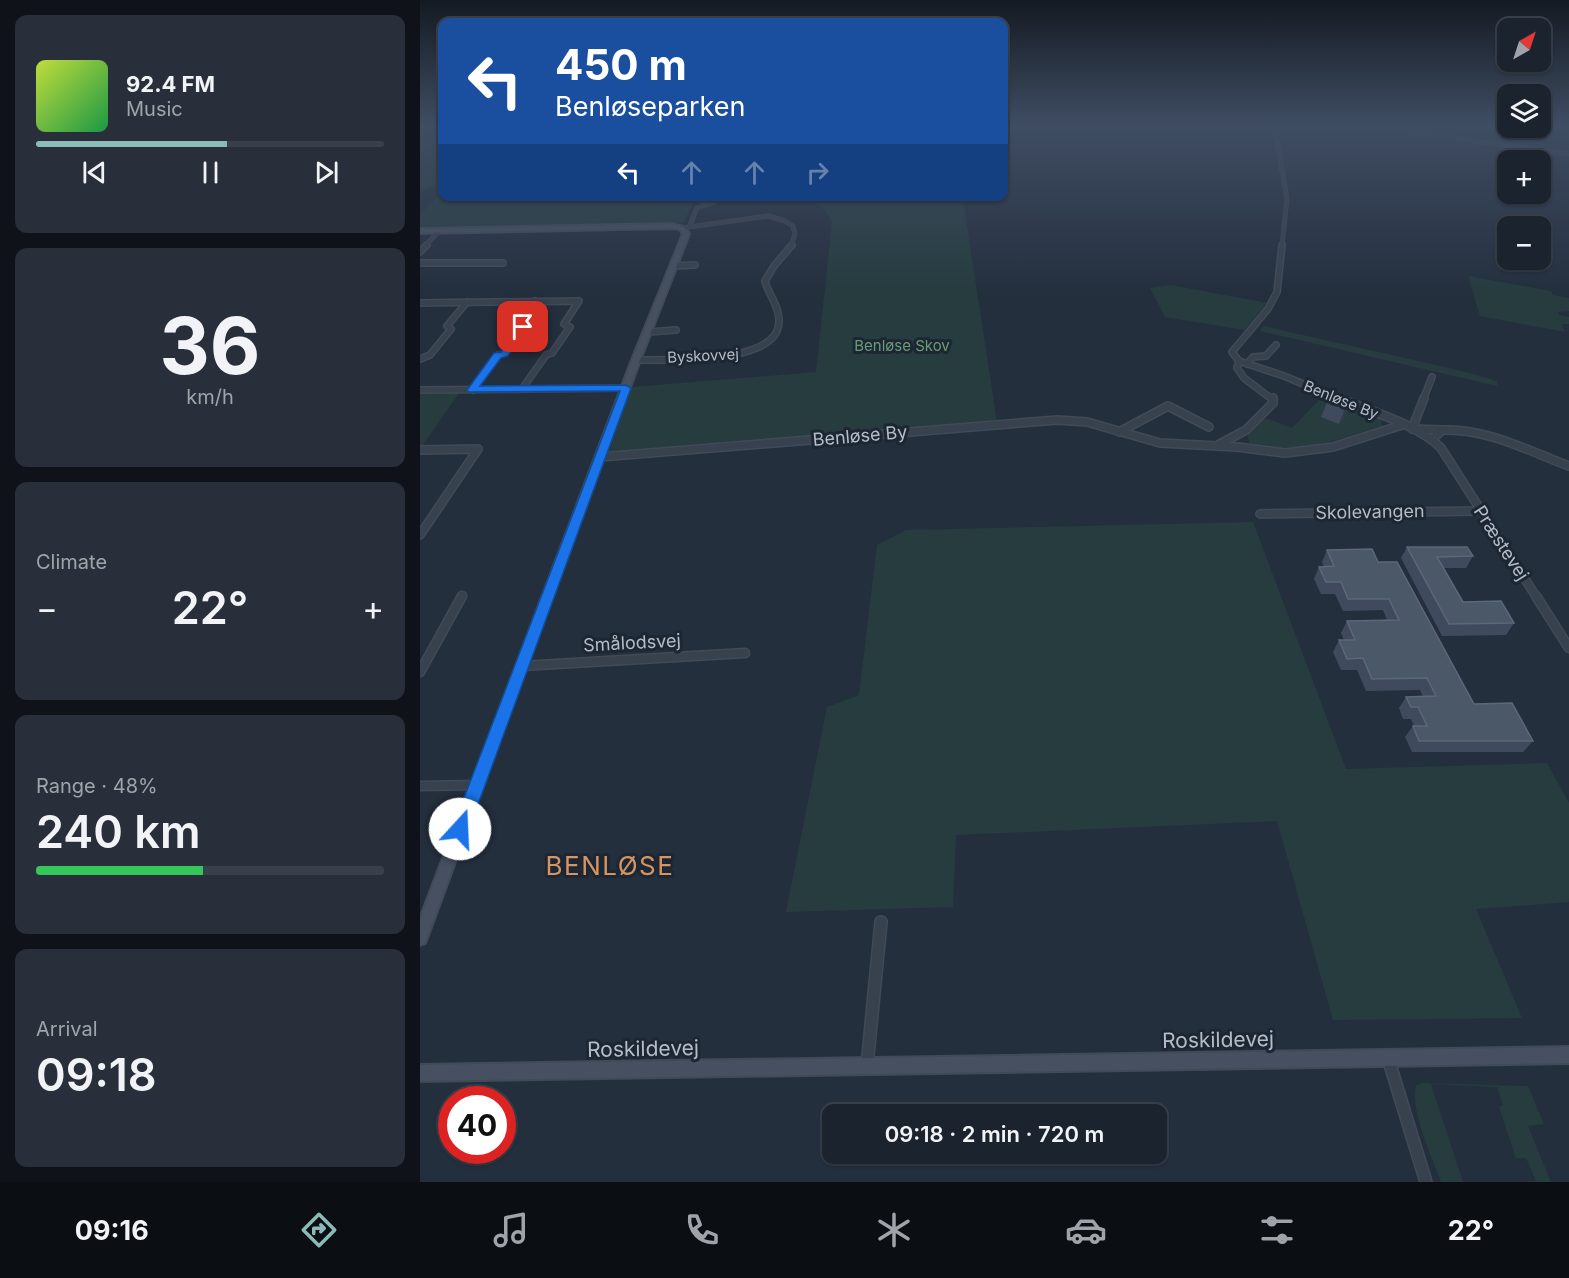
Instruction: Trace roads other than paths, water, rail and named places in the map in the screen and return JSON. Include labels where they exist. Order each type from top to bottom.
[{"type":"street","points":[[1239,361],[1232,352],[1268,309],[1277,292],[1287,198],[1284,181]]},
{"type":"street","points":[[420,938],[636,360],[686,234],[686,227],[697,208],[717,201]]},
{"type":"street","name":"Byskovvej","points":[[636,360],[734,356],[748,353],[768,343],[778,328],[778,310],[765,281],[774,262],[793,245],[796,239],[794,226],[776,218],[759,216],[719,224],[686,227]]},
{"type":"street","points":[[420,231],[686,227]]},
{"type":"street","points":[[420,252],[440,230]]},
{"type":"street","points":[[420,263],[503,263]]},
{"type":"street","points":[[673,266],[695,265]]},
{"type":"street","points":[[473,390],[498,355],[504,354],[523,327],[518,324],[535,301]]},
{"type":"street","points":[[421,304],[579,301],[564,324],[570,327],[552,353],[546,355],[522,389]]},
{"type":"street","points":[[420,359],[430,354],[451,329],[447,326],[466,302]]},
{"type":"street","points":[[648,332],[676,330]]},
{"type":"street","points":[[1247,364],[1253,357],[1266,356],[1276,345]]},
{"type":"street","name":"Benløse By","points":[[1216,446],[1246,430],[1273,403],[1273,398],[1268,393],[1239,374],[1236,368],[1239,361],[1328,393],[1432,439]]},
{"type":"street","points":[[1412,429],[1432,377]]},
{"type":"street","points":[[420,390],[626,388]]},
{"type":"street","points":[[1119,432],[1168,406],[1209,427]]},
{"type":"street","name":"Benløse By","points":[[600,457],[1057,420],[1087,422],[1160,444],[1237,447],[1267,452],[1333,447],[1402,424]]},
{"type":"street","name":"Benløse By","points":[[1412,429],[1444,430],[1487,437],[1569,466]]},
{"type":"street","points":[[1432,439],[1438,432],[1444,430]]},
{"type":"street","name":"Præstevej","points":[[1432,439],[1569,648]]},
{"type":"street","points":[[1231,440],[1237,447]]},
{"type":"street","points":[[420,450],[478,449],[420,535]]},
{"type":"street","name":"Skolevangen","points":[[1260,514],[1480,511]]},
{"type":"street","points":[[420,672],[462,596]]},
{"type":"street","name":"Smålodsvej","points":[[522,666],[744,653]]},
{"type":"street","points":[[420,786],[476,785]]},
{"type":"street","points":[[867,1066],[881,922]]},
{"type":"street","name":"Roskildevej","points":[[420,1074],[1569,1055]]},
{"type":"street","points":[[1388,1058],[1426,1182]]},
{"type":"district","name":"BENLØSE","points":[[610,866]]},
{"type":"park label","name":"Benløse Skov","points":[[902,346]]}]
